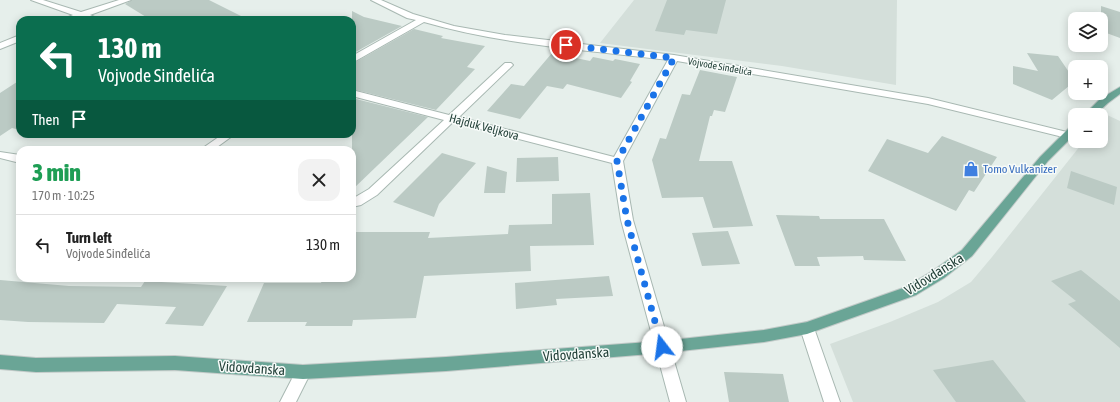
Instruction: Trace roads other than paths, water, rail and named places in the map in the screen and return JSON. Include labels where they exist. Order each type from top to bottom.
[{"type":"main road","points":[[1096,108],[1120,90]]},
{"type":"main road","name":"Vidovdanska","points":[[0,362],[36,365],[175,363],[303,372],[446,364],[662,347],[764,336],[807,328],[911,291],[967,253],[1044,159],[1068,134]]},
{"type":"street","points":[[35,0],[83,16]]},
{"type":"street","points":[[79,15],[127,0]]},
{"type":"street","name":"Vojvode Sinđelića","points":[[374,0],[422,20],[453,28],[505,38],[674,58],[928,101],[1068,130]]},
{"type":"street","points":[[356,58],[422,20]]},
{"type":"street","points":[[0,46],[16,40]]},
{"type":"street","points":[[674,58],[617,161],[627,220],[678,402]]},
{"type":"street","points":[[356,202],[373,192],[508,65]]},
{"type":"street","name":"Hajduk Veljkova","points":[[356,94],[617,161]]},
{"type":"street","points":[[211,146],[224,138]]},
{"type":"street","points":[[0,155],[16,158]]},
{"type":"street","points":[[807,328],[832,402]]},
{"type":"street","points":[[288,402],[303,372]]},
{"type":"place","name":"Tomo Vulkanizer","points":[[971,169]]}]
